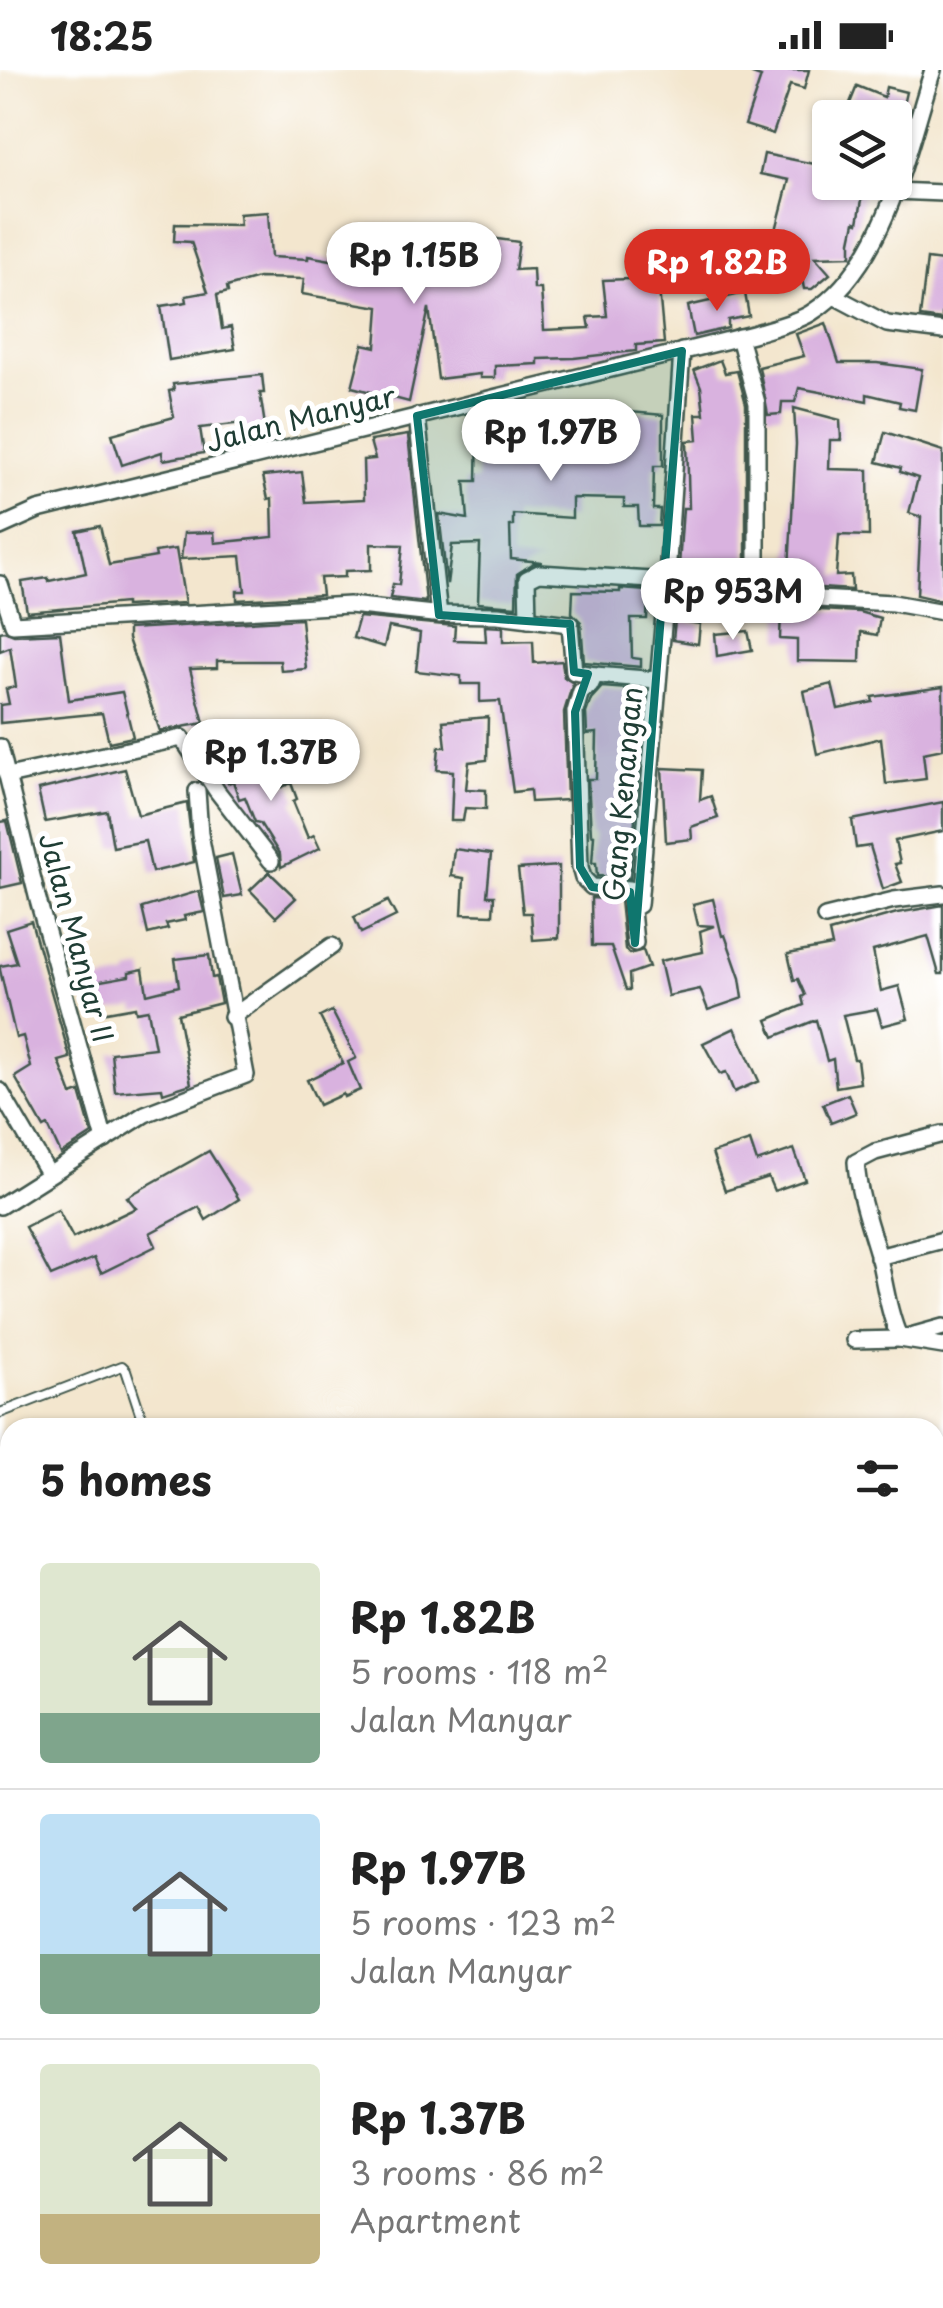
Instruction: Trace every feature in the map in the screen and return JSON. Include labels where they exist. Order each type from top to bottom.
[{"type":"street","points":[[933,70],[943,70]]},
{"type":"street","name":"Jalan Manyar","points":[[912,135],[933,70]]},
{"type":"street","points":[[912,192],[943,193]]},
{"type":"street","name":"Jalan Manyar","points":[[0,527],[38,510],[739,337],[808,316],[834,296],[855,272],[891,200]]},
{"type":"street","points":[[834,296],[887,324],[943,331]]},
{"type":"street","points":[[739,337],[757,403],[757,596]]},
{"type":"street","name":"Gang Kenangan","points":[[595,676],[590,686],[580,691],[575,712],[580,867],[592,887],[630,889],[636,942],[682,351]]},
{"type":"street","points":[[418,416],[439,614]]},
{"type":"street","points":[[528,619],[527,578],[539,573],[757,596],[893,602],[943,612]]},
{"type":"street","points":[[0,584],[4,622],[18,624],[348,605],[570,624],[574,672],[658,680]]},
{"type":"street","points":[[8,776],[182,738],[216,791],[271,861]]},
{"type":"street","name":"Jalan Manyar II","points":[[0,748],[105,1140]]},
{"type":"street","points":[[0,1206],[145,1114],[246,1075],[200,834],[198,791]]},
{"type":"street","points":[[825,917],[894,900],[943,894]]},
{"type":"street","points":[[232,1017],[332,946]]},
{"type":"street","points":[[0,1091],[48,1173]]},
{"type":"street","points":[[943,1134],[874,1152],[856,1162],[857,1181],[890,1318],[900,1339],[943,1346]]},
{"type":"street","points":[[878,1257],[943,1240]]},
{"type":"street","points":[[854,1340],[900,1339],[943,1327]]},
{"type":"lane","points":[[0,1413],[122,1366],[142,1418]]},
{"type":"highlighted area","points":[[682,351],[635,943],[630,892],[592,887],[580,867],[575,712],[588,674],[574,672],[570,624],[439,615],[417,416]]},
{"type":"building","points":[[753,70],[809,70],[804,89],[790,85],[773,134],[745,125],[761,77],[752,74]]},
{"type":"building","points":[[857,86],[884,97],[886,87],[906,92],[904,100],[851,100]]},
{"type":"building","points":[[764,154],[812,163],[812,200],[862,200],[851,256],[815,257],[830,274],[812,289],[804,289],[799,262],[693,275],[691,259],[749,251],[748,235],[775,234],[789,180],[760,174]]},
{"type":"building","points":[[268,212],[271,257],[308,256],[434,278],[437,259],[450,261],[455,233],[519,242],[515,270],[533,269],[534,289],[541,289],[544,330],[590,328],[588,317],[607,316],[603,280],[658,278],[664,343],[636,345],[636,351],[495,366],[495,378],[480,378],[480,374],[438,379],[429,308],[409,402],[352,387],[363,344],[376,347],[379,307],[302,294],[304,279],[258,278],[227,287],[228,292],[217,295],[222,329],[231,327],[235,349],[169,360],[161,306],[187,302],[186,296],[208,292],[191,242],[174,241],[175,224],[240,225],[239,214]]},
{"type":"building","points":[[927,259],[943,261],[942,320],[920,317]]},
{"type":"building","points":[[745,293],[749,316],[728,320],[728,328],[694,336],[688,306]]},
{"type":"building","points":[[826,323],[839,363],[922,369],[915,410],[867,394],[867,401],[799,388],[795,402],[782,402],[781,414],[768,415],[759,367],[804,356],[796,334]]},
{"type":"building","points":[[720,360],[725,373],[737,371],[746,404],[746,581],[678,580],[683,508],[689,508],[687,441],[698,440],[696,414],[704,414],[701,387],[694,370]]},
{"type":"building","points":[[262,375],[264,393],[260,393],[266,432],[245,435],[243,423],[200,428],[204,453],[163,460],[162,452],[122,465],[112,434],[174,417],[169,391],[174,390],[173,384]]},
{"type":"building","points":[[560,408],[561,416],[631,412],[663,415],[663,466],[654,466],[653,509],[660,509],[659,526],[639,526],[638,507],[624,507],[624,499],[572,498],[572,518],[513,514],[511,559],[542,562],[517,574],[516,606],[478,603],[480,544],[452,545],[447,584],[439,514],[468,519],[465,481],[477,481],[478,426],[544,430],[541,410]]},
{"type":"building","points":[[794,408],[840,420],[841,440],[830,440],[829,469],[868,470],[869,536],[839,535],[836,576],[851,575],[852,590],[788,586],[796,444]]},
{"type":"building","points":[[885,432],[943,451],[943,601],[917,595],[921,517],[909,513],[918,478],[900,472],[901,468],[877,462]]},
{"type":"building","points":[[408,435],[426,602],[390,598],[393,584],[399,585],[403,545],[371,544],[371,570],[345,571],[345,577],[320,578],[322,595],[237,600],[237,591],[245,591],[241,556],[181,559],[184,533],[214,532],[215,543],[273,537],[272,498],[268,499],[263,476],[302,472],[306,502],[364,499],[363,460],[375,459],[370,441]]},
{"type":"building","points":[[100,526],[109,565],[156,557],[155,552],[176,549],[185,603],[125,603],[27,612],[22,582],[86,573],[77,531]]},
{"type":"building","points":[[573,591],[648,591],[647,619],[631,619],[632,658],[641,659],[641,667],[584,662],[581,622],[572,613]]},
{"type":"building","points":[[781,608],[859,612],[880,618],[877,635],[861,632],[860,662],[797,661],[797,640],[780,639]]},
{"type":"building","points":[[359,617],[455,626],[454,640],[486,641],[485,626],[503,627],[503,642],[533,641],[534,663],[562,661],[564,677],[573,683],[564,712],[567,800],[531,802],[530,790],[513,792],[500,701],[480,702],[480,684],[461,684],[461,676],[416,671],[420,633],[389,627],[384,647],[353,638]]},
{"type":"building","points":[[301,619],[306,669],[281,671],[280,661],[217,661],[217,668],[190,669],[204,723],[160,731],[128,629]]},
{"type":"building","points":[[675,620],[700,624],[698,644],[673,640]]},
{"type":"building","points":[[748,631],[752,650],[717,656],[715,634]]},
{"type":"building","points":[[0,632],[14,635],[60,633],[69,700],[122,692],[133,737],[109,742],[102,713],[0,723],[0,705],[9,704],[6,689],[16,687],[10,647],[0,651]]},
{"type":"building","points":[[832,684],[838,709],[873,702],[872,697],[943,687],[943,749],[923,753],[926,779],[886,784],[881,738],[817,754],[804,691]]},
{"type":"building","points":[[602,687],[642,690],[644,713],[630,878],[597,876],[596,863],[592,863],[594,835],[588,779],[596,779],[597,733],[587,734],[586,713],[591,699]]},
{"type":"building","points":[[488,717],[487,760],[469,762],[466,789],[486,790],[486,809],[465,808],[463,821],[451,821],[453,771],[437,770],[439,747],[446,747],[443,721]]},
{"type":"building","points":[[266,747],[282,787],[291,783],[297,799],[293,801],[308,838],[314,835],[320,848],[281,867],[280,855],[260,823],[255,822],[245,797],[239,799],[233,781],[228,783],[221,765]]},
{"type":"building","points":[[662,768],[702,770],[700,800],[711,796],[718,818],[691,827],[692,839],[666,842]]},
{"type":"building","points":[[125,769],[138,815],[187,803],[194,862],[152,872],[145,841],[113,847],[107,811],[45,822],[38,790]]},
{"type":"building","points":[[943,802],[943,831],[895,841],[900,863],[895,864],[902,882],[883,889],[870,846],[856,848],[852,820]]},
{"type":"building","points":[[7,821],[22,883],[0,888],[0,822]]},
{"type":"building","points":[[454,849],[491,854],[487,896],[494,896],[493,915],[462,914],[464,878],[451,876]]},
{"type":"building","points":[[232,854],[242,895],[224,898],[216,858]]},
{"type":"building","points":[[559,866],[559,938],[533,940],[531,913],[523,913],[518,869]]},
{"type":"building","points":[[269,872],[296,898],[276,917],[250,890]]},
{"type":"building","points":[[199,891],[204,912],[184,916],[185,920],[166,924],[168,929],[148,934],[142,908]]},
{"type":"building","points":[[591,898],[620,900],[625,949],[629,954],[643,950],[649,967],[629,974],[630,990],[626,990],[611,946],[592,946]]},
{"type":"building","points":[[713,899],[743,998],[708,1010],[700,989],[668,996],[660,961],[703,952],[700,931],[714,926],[698,925],[693,904]]},
{"type":"building","points":[[388,901],[396,916],[361,933],[354,917]]},
{"type":"building","points":[[943,905],[943,974],[939,974],[928,936],[873,951],[881,991],[899,986],[908,1019],[882,1026],[877,1009],[843,1015],[860,1083],[836,1087],[833,1059],[827,1061],[816,1020],[774,1037],[767,1020],[804,1005],[805,995],[798,979],[794,980],[788,954],[832,946],[829,932]]},
{"type":"building","points":[[31,921],[70,1058],[59,1061],[72,1095],[80,1092],[92,1134],[61,1154],[48,1126],[44,1128],[15,1077],[31,1067],[23,1036],[16,1038],[0,970],[0,966],[17,963],[6,929]]},
{"type":"building","points":[[209,955],[221,1003],[178,1014],[191,1084],[163,1093],[162,1088],[115,1092],[111,1053],[155,1048],[148,1010],[136,1012],[135,1007],[101,1013],[95,982],[129,976],[129,972],[143,969],[147,994],[179,986],[175,959]]},
{"type":"building","points":[[332,1011],[356,1058],[348,1062],[360,1090],[319,1105],[307,1080],[343,1063],[320,1017]]},
{"type":"building","points":[[735,1028],[759,1081],[734,1092],[726,1072],[720,1074],[703,1043]]},
{"type":"building","points":[[848,1094],[856,1113],[831,1123],[823,1104]]},
{"type":"building","points":[[750,1141],[757,1162],[794,1149],[805,1180],[774,1191],[768,1177],[725,1191],[712,1153]]},
{"type":"building","points":[[209,1151],[239,1199],[206,1220],[199,1207],[150,1233],[156,1246],[101,1273],[94,1258],[51,1276],[25,1227],[58,1210],[73,1238],[136,1208],[127,1197]]}]
